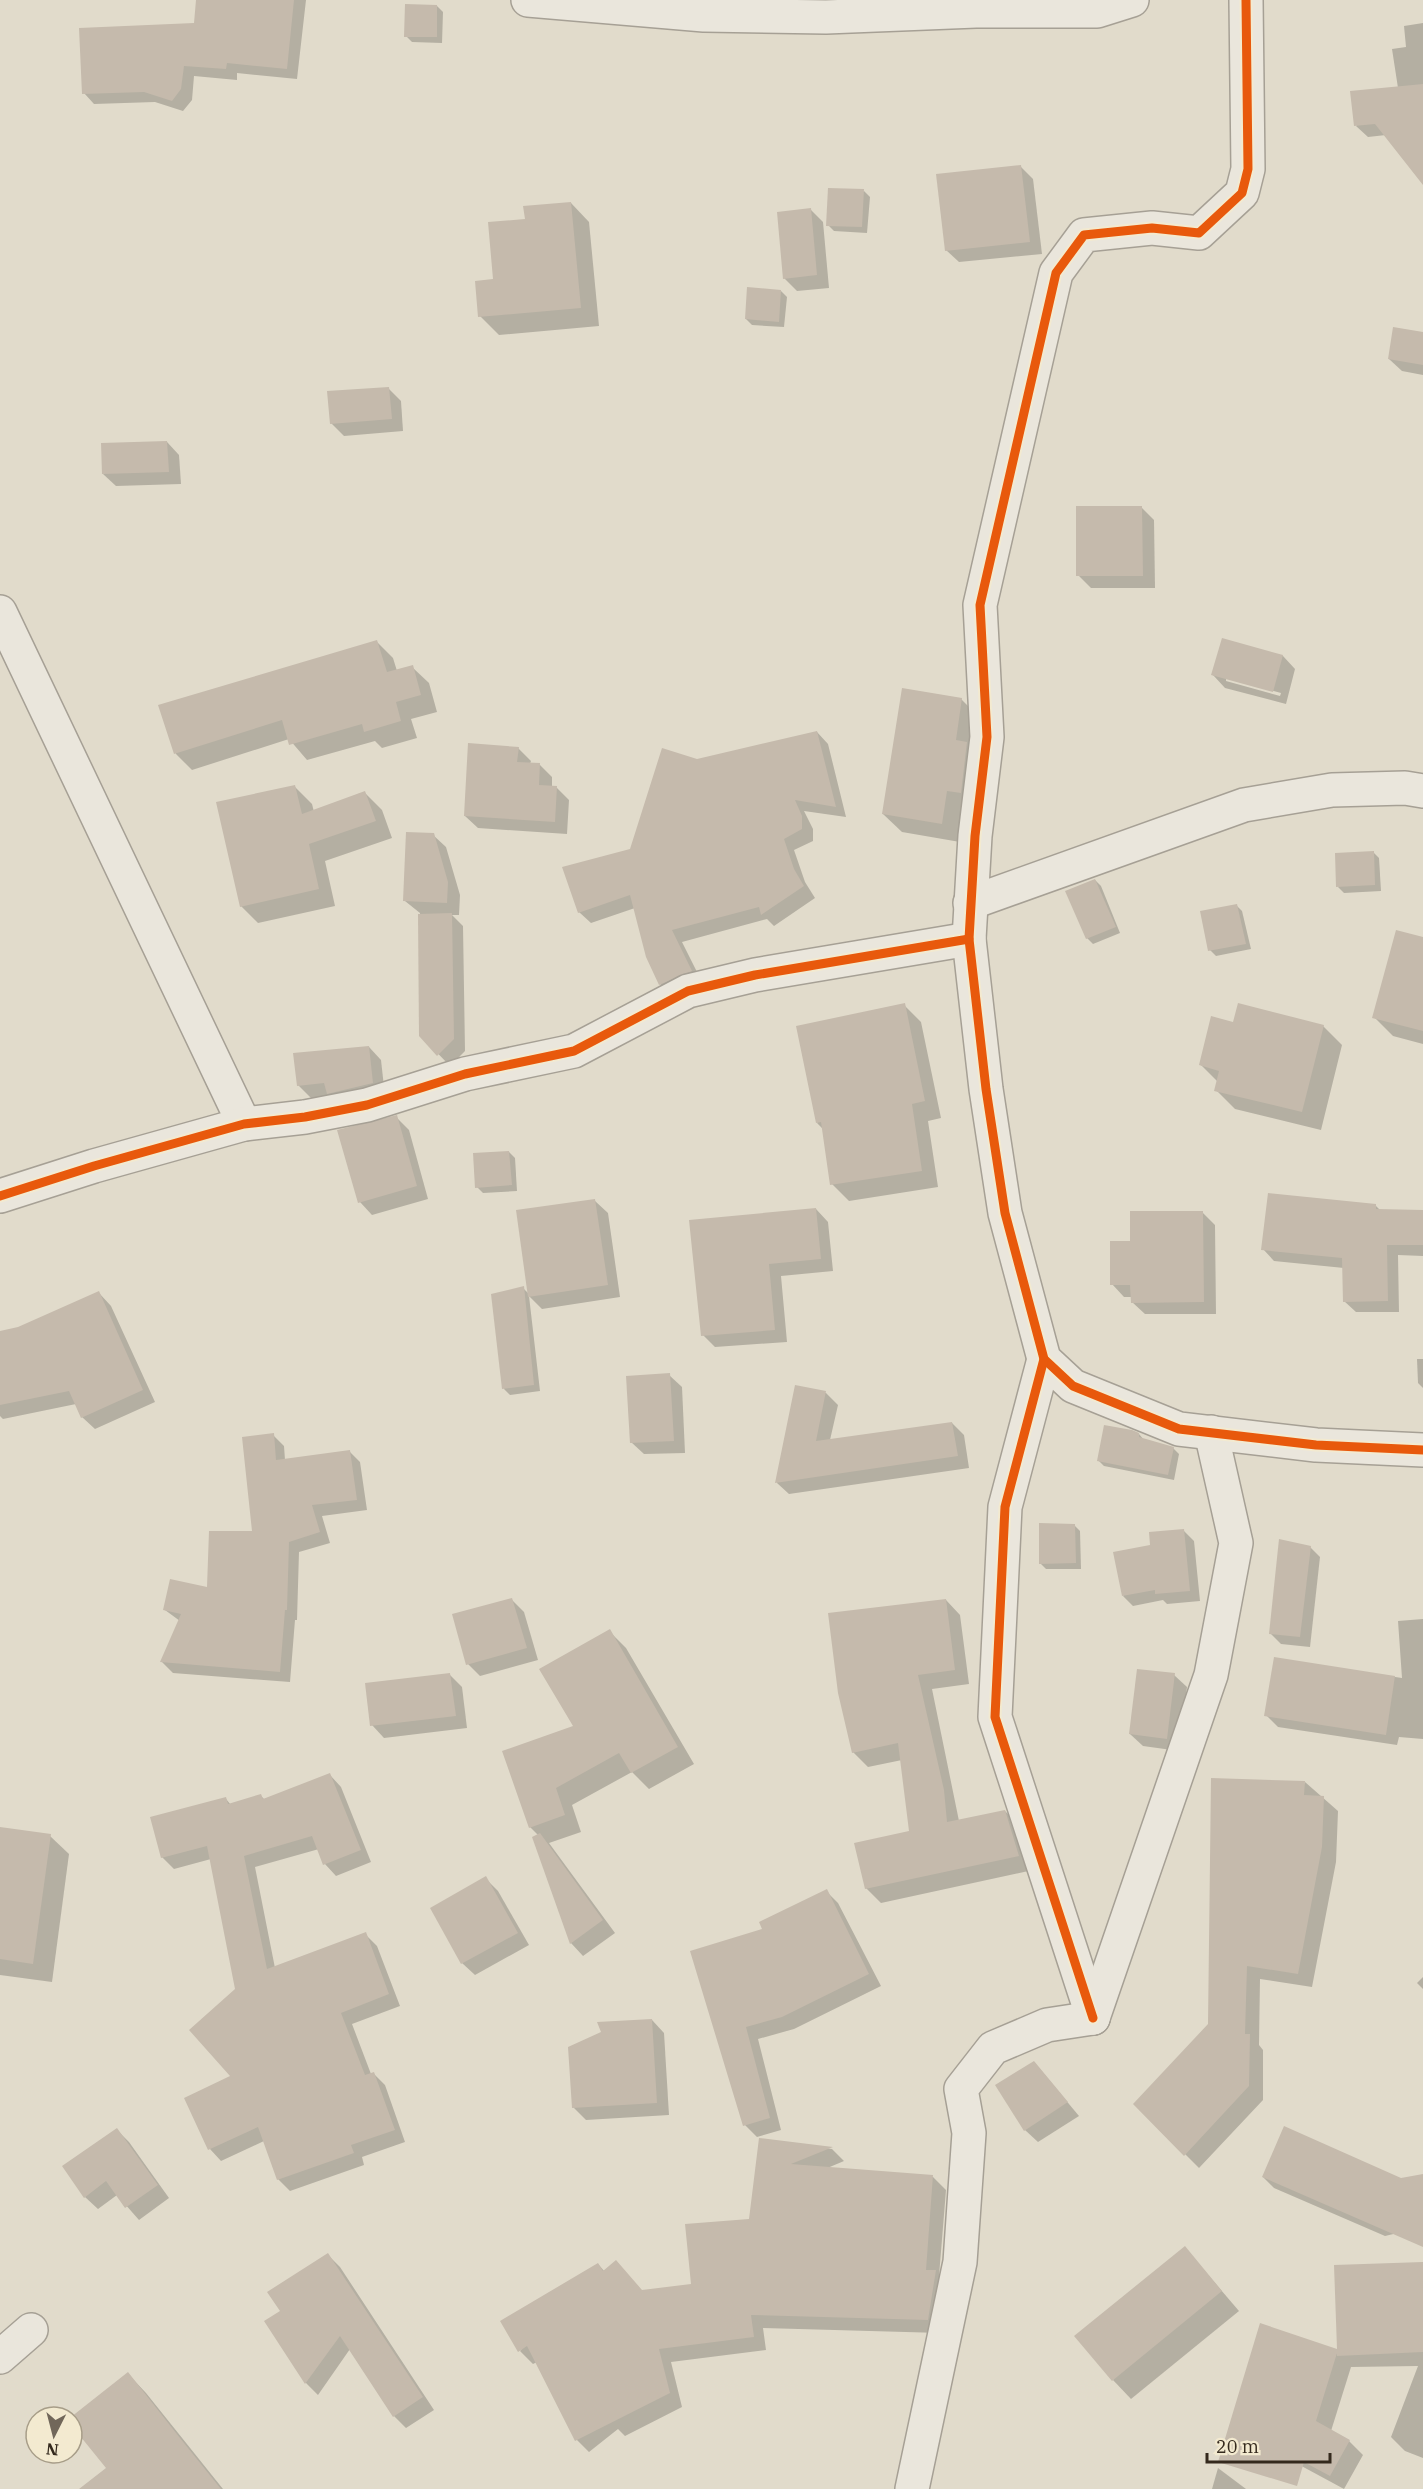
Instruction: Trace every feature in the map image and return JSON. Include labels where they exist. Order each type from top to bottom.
[{"type":"street","points":[[528,0],[704,15],[826,17],[976,11],[1096,11],[1132,0]]},
{"type":"street","points":[[1093,2018],[995,1718],[1005,1507],[1044,1359],[1005,1213],[986,1089],[969,939],[975,836],[987,737],[980,605],[1056,273],[1084,235],[1152,228],[1199,233],[1242,193],[1248,169],[1246,0]]},
{"type":"street","points":[[0,612],[244,1124]]},
{"type":"street","points":[[970,903],[1244,805],[1332,790],[1405,788],[1423,791]]},
{"type":"street","points":[[0,1196],[94,1166],[244,1124],[304,1117],[367,1105],[465,1074],[574,1051],[688,991],[755,975],[969,939]]},
{"type":"street","points":[[1044,1359],[1073,1386],[1133,1413],[1179,1429],[1316,1445],[1423,1450]]},
{"type":"street","points":[[1093,2018],[1211,1675],[1236,1543],[1211,1432]]},
{"type":"street","points":[[912,2489],[960,2262],[969,2133],[961,2089],[993,2048],[1047,2025],[1093,2018]]},
{"type":"street","points":[[0,2357],[31,2330]]},
{"type":"building","points":[[196,0],[294,0],[287,69],[227,63],[226,69],[184,66],[181,89],[172,101],[144,92],[82,94],[79,28],[194,23]]},
{"type":"building","points":[[405,4],[437,5],[437,37],[404,37]]},
{"type":"building","points":[[1423,84],[1423,185],[1375,124],[1354,126],[1350,91]]},
{"type":"building","points":[[1021,165],[1030,242],[945,251],[936,174]]},
{"type":"building","points":[[828,188],[864,189],[862,227],[826,226]]},
{"type":"building","points":[[571,202],[581,308],[478,317],[475,281],[493,279],[488,222],[525,219],[523,206]]},
{"type":"building","points":[[811,208],[817,275],[783,279],[777,212]]},
{"type":"building","points":[[747,287],[781,290],[779,322],[745,319]]},
{"type":"building","points":[[1393,327],[1423,332],[1423,365],[1388,359]]},
{"type":"building","points":[[389,387],[392,419],[330,424],[327,391]]},
{"type":"building","points":[[167,441],[169,472],[102,474],[101,443]]},
{"type":"building","points":[[1076,506],[1142,506],[1143,576],[1076,576]]},
{"type":"building","points":[[1222,638],[1283,655],[1273,692],[1211,675]]},
{"type":"building","points":[[377,640],[387,672],[413,665],[421,695],[396,702],[401,721],[364,732],[362,724],[289,745],[282,720],[174,754],[158,705]]},
{"type":"building","points":[[902,688],[962,698],[956,740],[967,742],[961,793],[947,791],[942,824],[882,814]]},
{"type":"building","points":[[817,731],[836,807],[795,800],[802,816],[802,829],[784,839],[794,869],[804,886],[761,915],[759,907],[672,930],[692,971],[659,985],[646,957],[630,895],[578,913],[562,867],[630,849],[662,748],[697,759]]},
{"type":"building","points":[[468,743],[519,747],[517,762],[540,763],[539,785],[557,786],[555,822],[464,816]]},
{"type":"building","points":[[295,785],[302,814],[365,791],[376,821],[309,844],[319,889],[240,907],[216,802]]},
{"type":"building","points":[[406,832],[434,833],[448,882],[447,903],[403,901]]},
{"type":"building","points":[[1374,851],[1375,885],[1336,887],[1335,853]]},
{"type":"building","points":[[1095,879],[1116,927],[1086,939],[1065,891]]},
{"type":"building","points":[[1237,904],[1246,944],[1208,951],[1200,911]]},
{"type":"building","points":[[452,913],[454,1039],[437,1056],[419,1036],[418,914]]},
{"type":"building","points":[[1396,930],[1423,937],[1423,1031],[1372,1018]]},
{"type":"building","points":[[905,1003],[925,1101],[912,1104],[922,1171],[830,1185],[821,1122],[816,1123],[796,1026]]},
{"type":"building","points":[[1238,1003],[1324,1025],[1302,1112],[1214,1091],[1219,1071],[1199,1065],[1211,1016],[1233,1022]]},
{"type":"building","points":[[369,1046],[373,1083],[327,1094],[324,1083],[297,1086],[293,1053]]},
{"type":"building","points":[[397,1115],[417,1186],[358,1203],[337,1130]]},
{"type":"building","points":[[509,1151],[512,1185],[475,1188],[473,1153]]},
{"type":"building","points":[[1268,1193],[1376,1204],[1376,1209],[1423,1210],[1423,1245],[1387,1245],[1388,1301],[1343,1302],[1342,1258],[1261,1250]]},
{"type":"building","points":[[595,1199],[608,1285],[528,1297],[516,1210]]},
{"type":"building","points":[[816,1208],[821,1259],[769,1264],[775,1330],[701,1336],[689,1220]]},
{"type":"building","points":[[1130,1211],[1203,1211],[1204,1302],[1131,1303],[1130,1285],[1110,1285],[1110,1241],[1130,1241]]},
{"type":"building","points":[[524,1286],[534,1385],[502,1389],[491,1294]]},
{"type":"building","points":[[99,1291],[143,1390],[81,1418],[69,1391],[0,1405],[0,1331],[18,1327]]},
{"type":"building","points":[[670,1373],[674,1441],[630,1443],[626,1376]]},
{"type":"building","points":[[795,1385],[826,1391],[816,1441],[952,1422],[958,1456],[775,1483]]},
{"type":"building","points":[[1104,1425],[1132,1430],[1139,1433],[1139,1437],[1174,1447],[1168,1475],[1097,1461]]},
{"type":"building","points":[[274,1433],[276,1460],[350,1450],[357,1500],[312,1505],[320,1532],[289,1542],[287,1610],[285,1610],[280,1672],[160,1662],[181,1614],[163,1610],[170,1579],[207,1587],[209,1531],[252,1531],[242,1437]]},
{"type":"building","points":[[1039,1523],[1075,1524],[1076,1563],[1039,1564]]},
{"type":"building","points":[[1184,1529],[1190,1591],[1155,1594],[1155,1590],[1122,1596],[1113,1552],[1150,1545],[1149,1532]]},
{"type":"building","points":[[1279,1539],[1311,1546],[1300,1637],[1269,1634]]},
{"type":"building","points":[[512,1598],[527,1648],[466,1665],[452,1614]]},
{"type":"building","points":[[946,1599],[955,1670],[918,1675],[944,1790],[947,1822],[1005,1810],[1019,1856],[865,1889],[854,1843],[909,1831],[898,1743],[852,1753],[838,1693],[828,1613]]},
{"type":"building","points":[[610,1629],[678,1747],[631,1773],[619,1753],[556,1788],[565,1815],[529,1828],[502,1751],[573,1726],[539,1669]]},
{"type":"building","points":[[1274,1657],[1395,1676],[1386,1735],[1264,1716]]},
{"type":"building","points":[[1137,1669],[1175,1673],[1167,1739],[1129,1734]]},
{"type":"building","points":[[450,1673],[456,1716],[370,1726],[365,1683]]},
{"type":"building","points":[[330,1773],[361,1850],[323,1865],[312,1836],[244,1856],[267,1969],[366,1932],[389,1994],[341,2013],[365,2075],[374,2072],[395,2130],[351,2145],[354,2153],[277,2180],[258,2127],[208,2150],[184,2098],[230,2076],[189,2030],[235,1989],[207,1846],[161,1858],[150,1817],[226,1797],[228,1804],[261,1794],[263,1799]]},
{"type":"building","points":[[1211,1778],[1305,1781],[1304,1795],[1324,1796],[1322,1847],[1298,1974],[1247,1966],[1245,2034],[1250,2034],[1249,2086],[1184,2156],[1133,2104],[1208,2024]]},
{"type":"building","points":[[0,1827],[51,1834],[33,1964],[0,1959]]},
{"type":"building","points":[[540,1833],[603,1920],[570,1944],[532,1837]]},
{"type":"building","points":[[486,1876],[518,1933],[461,1964],[430,1908]]},
{"type":"building","points":[[827,1889],[869,1974],[782,2017],[746,2027],[770,2118],[743,2126],[690,1951],[762,1929],[759,1922]]},
{"type":"building","points":[[652,2019],[657,2103],[572,2108],[568,2047],[601,2032],[597,2022]]},
{"type":"building","points":[[1034,2061],[1068,2102],[1024,2131],[995,2085]]},
{"type":"building","points":[[1284,2126],[1401,2178],[1423,2174],[1423,2247],[1262,2177]]},
{"type":"building","points":[[117,2128],[158,2185],[125,2208],[106,2181],[84,2198],[62,2166]]},
{"type":"building","points":[[759,2138],[833,2147],[791,2164],[933,2175],[926,2270],[936,2270],[928,2320],[751,2315],[754,2337],[659,2349],[670,2393],[575,2441],[527,2346],[518,2352],[500,2321],[598,2263],[603,2271],[616,2260],[642,2290],[691,2284],[685,2224],[749,2219]]},
{"type":"building","points":[[1185,2246],[1222,2291],[1112,2381],[1074,2336]]},
{"type":"building","points":[[328,2253],[423,2397],[393,2417],[340,2336],[305,2384],[264,2321],[280,2311],[267,2292]]},
{"type":"building","points":[[1423,2262],[1423,2352],[1337,2356],[1337,2353],[1316,2421],[1350,2440],[1330,2476],[1304,2462],[1297,2486],[1218,2462],[1260,2323],[1337,2349],[1334,2265]]},
{"type":"building","points":[[128,2372],[221,2489],[79,2489],[106,2468],[84,2441],[84,2407]]},
{"type":"cycle path","points":[[1246,0],[1248,169],[1242,193],[1199,233],[1152,228],[1084,235],[1056,273],[980,605],[987,737],[975,836],[969,939],[986,1089],[1005,1213],[1044,1359],[1073,1386],[1179,1429],[1316,1445],[1423,1450]]},
{"type":"cycle path","points":[[0,1196],[94,1166],[244,1124],[305,1117],[367,1105],[465,1074],[574,1051],[688,991],[755,975],[969,939]]},
{"type":"cycle path","points":[[1044,1359],[1005,1507],[995,1717],[1093,2018]]}]
